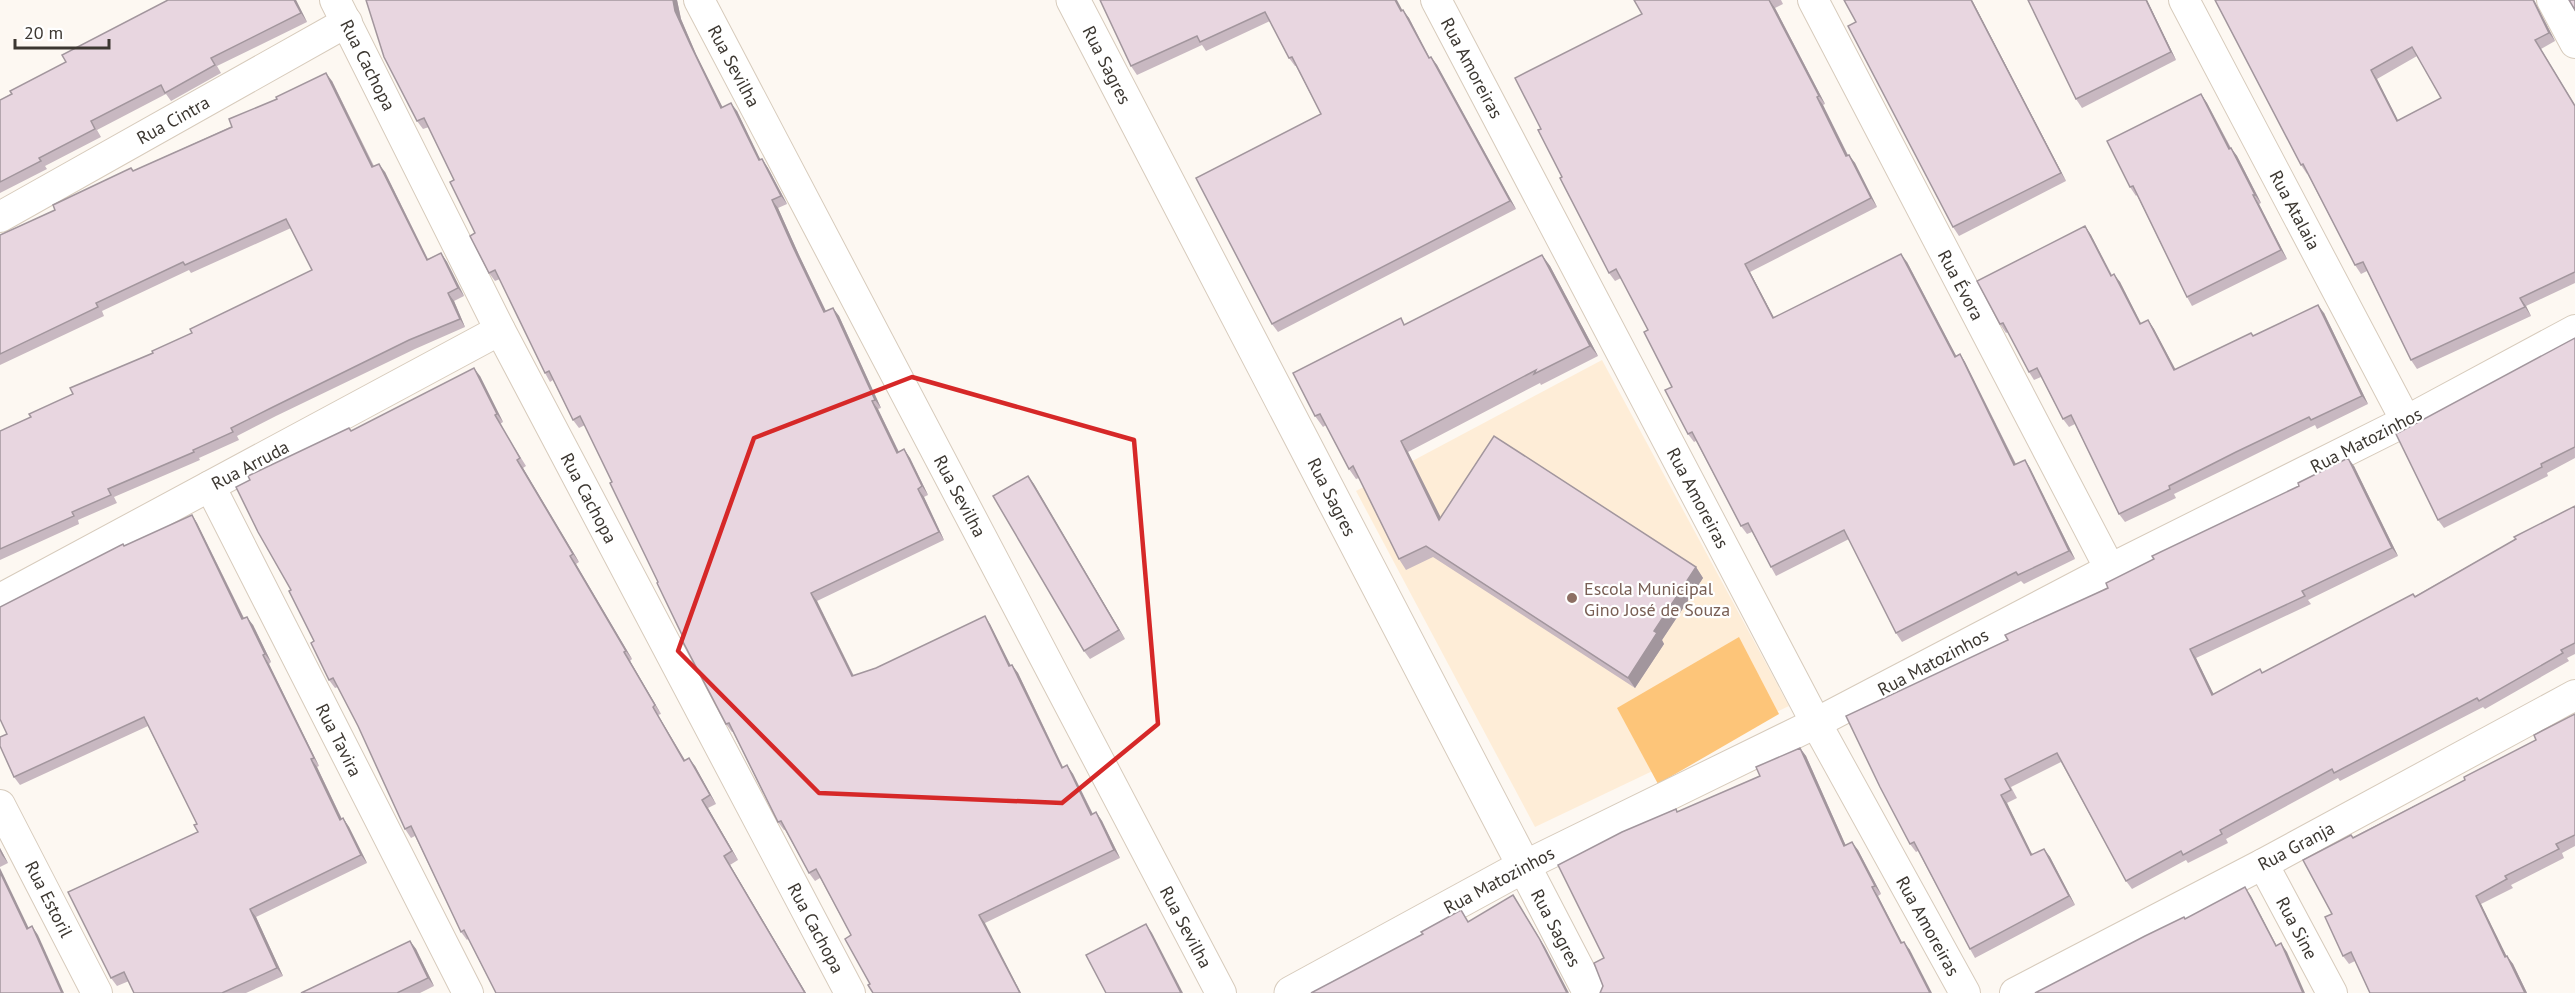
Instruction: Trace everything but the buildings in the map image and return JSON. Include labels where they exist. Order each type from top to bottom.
[{"type":"street","name":"Rua Sevilha","points":[[699,0],[1221,993]]},
{"type":"street","name":"Rua Sagres","points":[[1073,0],[1590,993]]},
{"type":"street","name":"Rua Amoreiras","points":[[1436,0],[1816,723],[1965,993]]},
{"type":"street","name":"Rua Évora","points":[[1813,0],[2110,569]]},
{"type":"street","name":"Rua Atalaia","points":[[2184,0],[2406,421]]},
{"type":"street","points":[[2552,0],[2575,43]]},
{"type":"street","name":"Rua Cintra","points":[[0,217],[340,11]]},
{"type":"street","name":"Rua Cachopa","points":[[340,11],[500,330],[850,993]]},
{"type":"street","name":"Rua Arruda","points":[[0,599],[500,330]]},
{"type":"street","name":"Rua Matozinhos","points":[[1291,993],[1524,866],[1816,723],[2110,569],[2406,421],[2575,330]]},
{"type":"street","name":"Rua Tavira","points":[[210,486],[468,993]]},
{"type":"street","name":"Rua Granja","points":[[2015,993],[2263,864],[2575,695]]},
{"type":"street","name":"Rua Estoril","points":[[0,806],[97,993]]},
{"type":"street","name":"Rua Sine","points":[[2263,864],[2332,993]]},
{"type":"highlighted area","points":[[912,377],[1134,440],[1158,724],[1062,803],[819,793],[678,651],[754,438]]},
{"type":"shaded area","name":"Escola Municipal Gino José de Souza","points":[[1602,360],[1789,706],[1535,827],[1356,491]]},
{"type":"shaded area","points":[[1739,637],[1779,714],[1658,784],[1617,708]]},
{"type":"place","name":"Escola Municipal Gino José de Souza","points":[[1572,598]]}]
